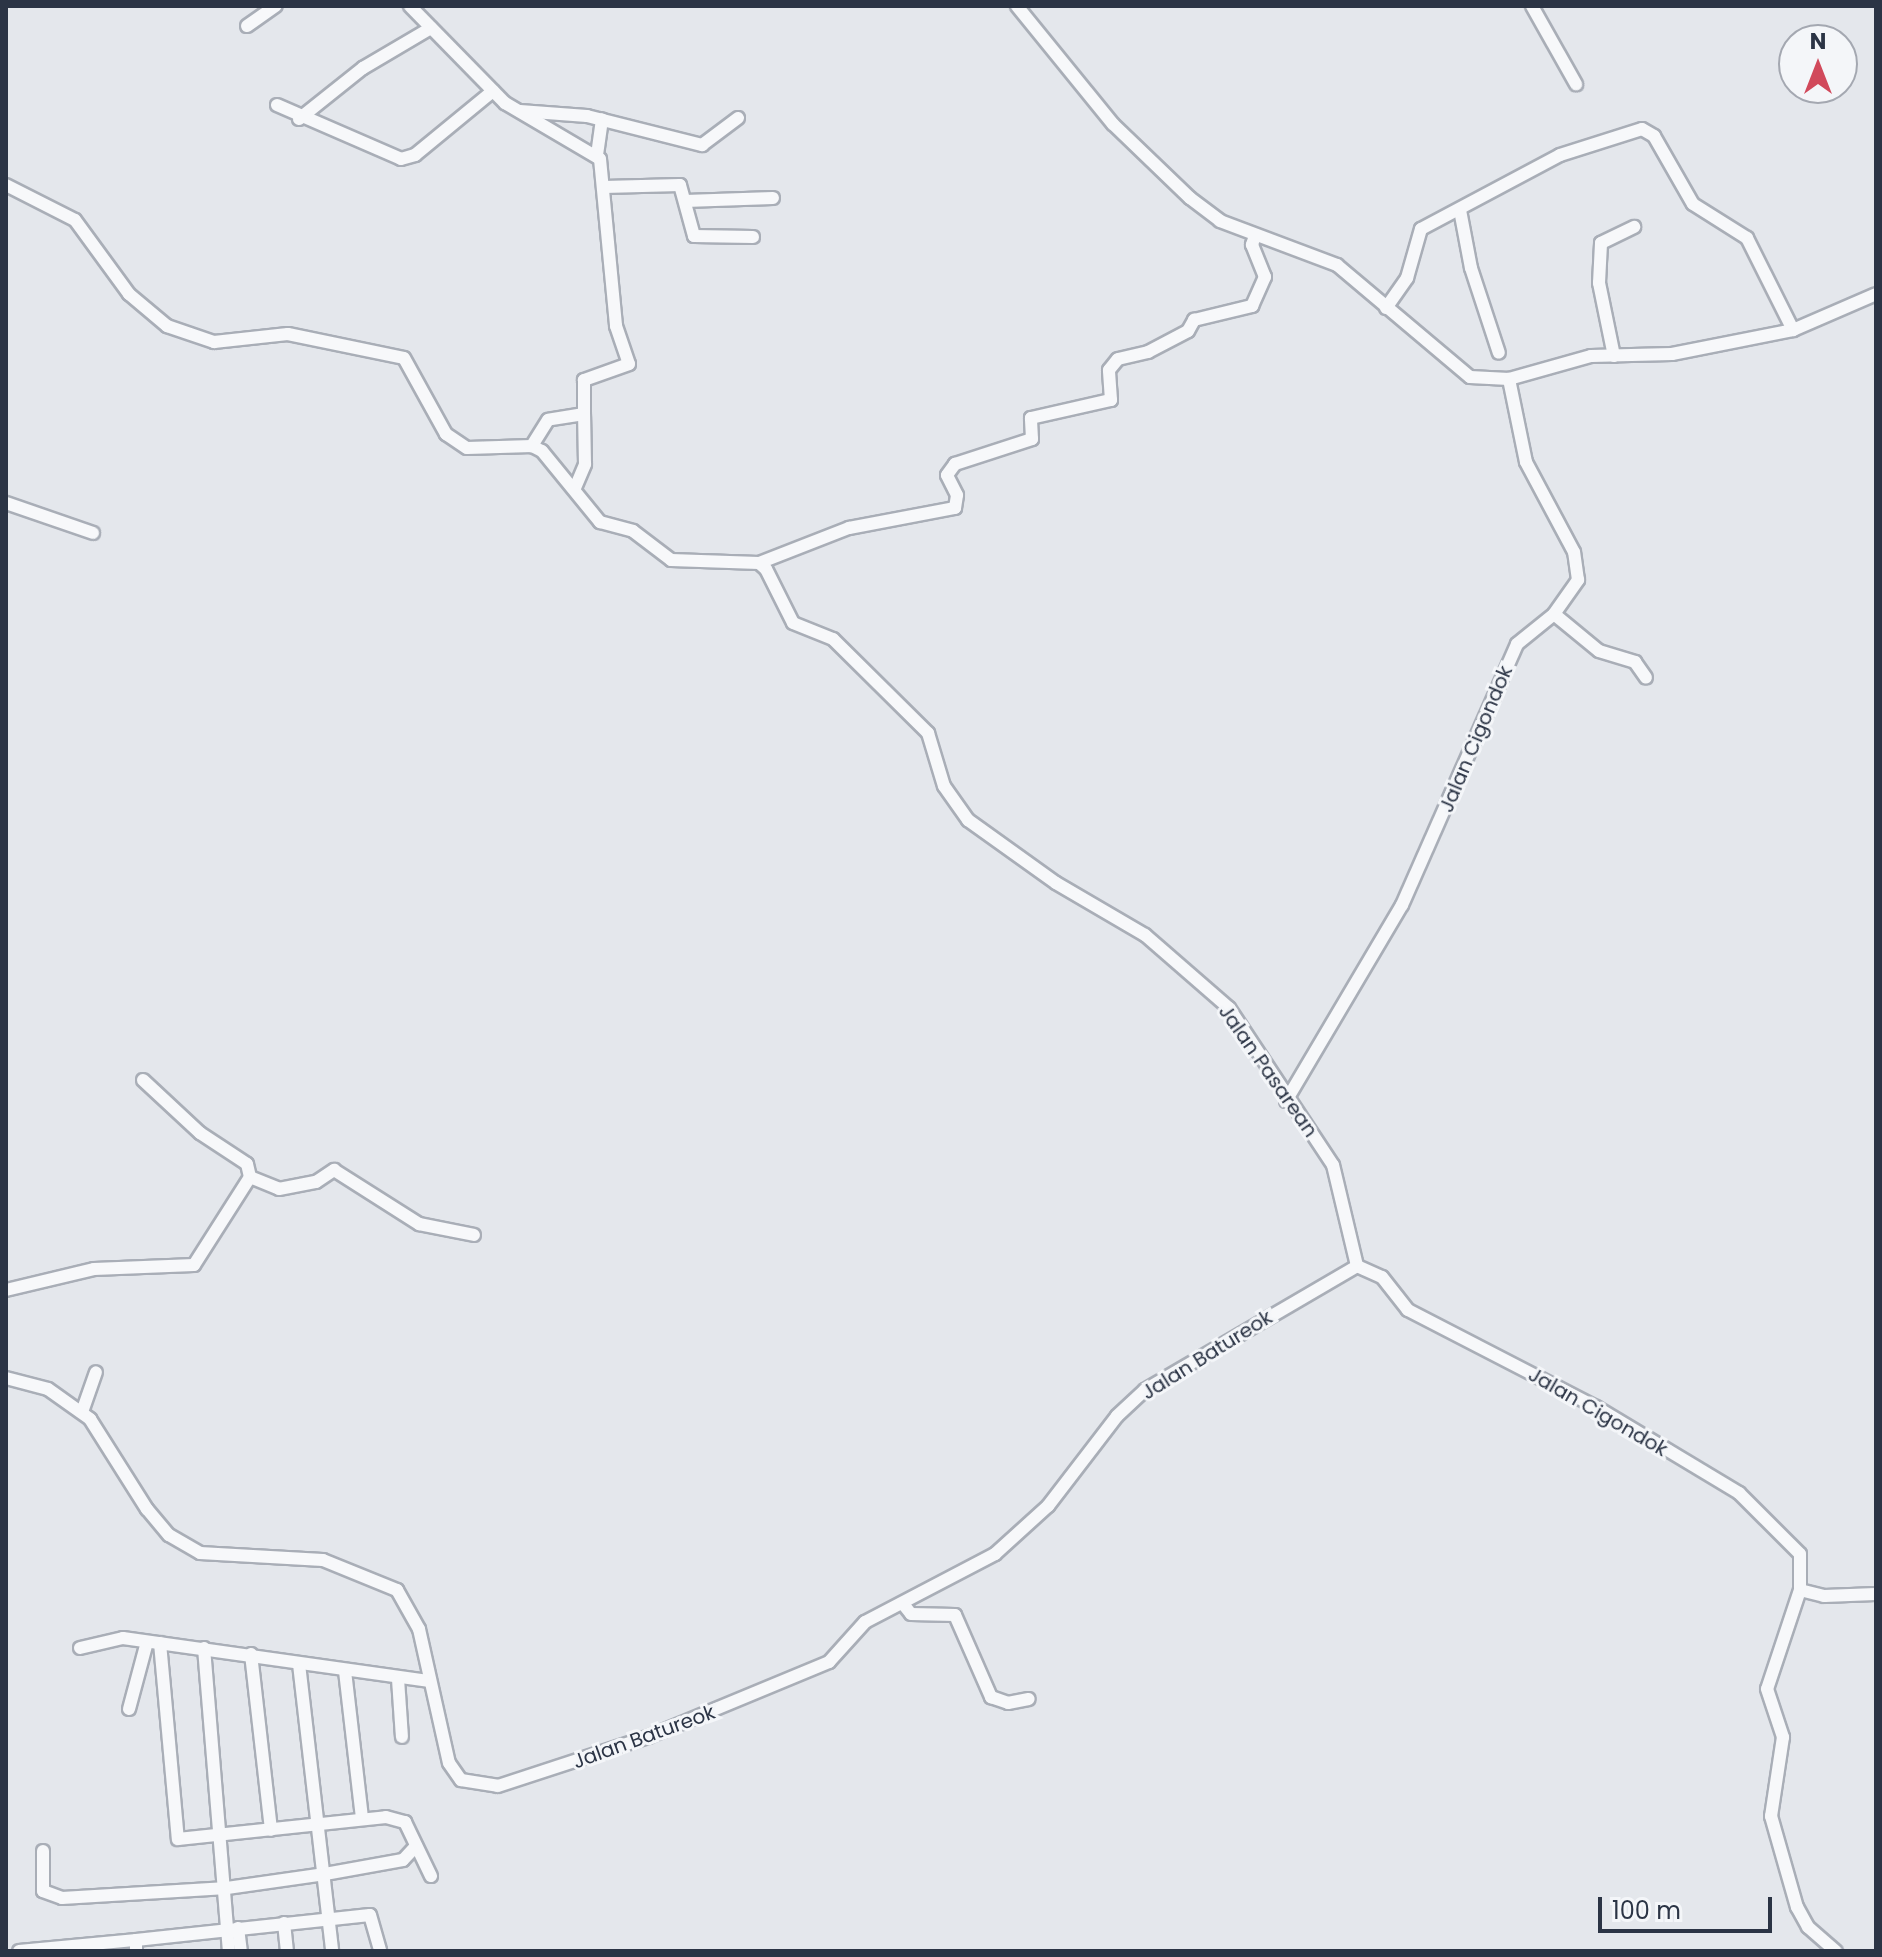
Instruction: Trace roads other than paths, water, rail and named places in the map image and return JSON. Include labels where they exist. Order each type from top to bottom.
[{"type":"street","points":[[247,26],[276,6]]},
{"type":"street","points":[[410,6],[493,91],[517,111],[597,155]]},
{"type":"street","points":[[1017,6],[1147,161],[1220,221],[1330,261],[1470,377],[1509,379],[1614,356],[1672,354],[1793,330],[1876,294]]},
{"type":"street","points":[[1532,6],[1576,84]]},
{"type":"street","points":[[299,119],[328,92],[431,28]]},
{"type":"street","points":[[277,105],[299,119],[388,156],[408,158],[493,91]]},
{"type":"street","points":[[517,111],[602,119],[707,145],[738,118]]},
{"type":"street","points":[[575,488],[585,464],[584,380],[629,362],[616,326],[604,187],[597,155],[602,119]]},
{"type":"street","points":[[1386,308],[1407,278],[1417,233],[1560,155],[1649,130],[1693,204],[1755,249],[1793,330]]},
{"type":"street","points":[[604,187],[675,184],[685,192],[697,238],[753,237]]},
{"type":"street","points":[[6,185],[75,220],[129,294],[167,326],[214,342],[288,334],[398,356],[408,363],[446,434],[478,451],[532,446],[575,488],[600,522],[633,531],[671,560],[759,563],[849,528],[955,508],[957,495],[947,475],[955,464],[1032,439],[1031,418],[1111,400],[1109,370],[1118,359],[1148,352],[1188,331],[1194,320],[1252,306],[1265,277],[1252,245],[1255,235]]},
{"type":"street","points":[[685,201],[773,198]]},
{"type":"street","points":[[1460,210],[1471,268],[1499,353]]},
{"type":"street","points":[[1614,356],[1599,283],[1601,243],[1634,227]]},
{"type":"street","name":"Jalan Cigondok","points":[[1286,1101],[1402,905],[1517,644],[1554,614],[1578,571],[1526,462],[1509,379]]},
{"type":"street","points":[[532,446],[548,420],[584,414]]},
{"type":"street","points":[[6,503],[93,533]]},
{"type":"street","name":"Jalan Pasarean","points":[[759,563],[793,623],[833,639],[928,733],[944,786],[968,820],[1056,883],[1145,935],[1197,978],[1245,1030],[1286,1101],[1333,1165],[1357,1266]]},
{"type":"street","points":[[1554,614],[1599,651],[1635,662],[1646,678]]},
{"type":"street","points":[[6,1290],[94,1269],[194,1265],[250,1177],[247,1164],[200,1133],[143,1080]]},
{"type":"street","points":[[250,1177],[279,1189],[316,1182],[334,1170],[419,1224],[474,1235]]},
{"type":"street","name":"Jalan Cigondok","points":[[1357,1266],[1382,1277],[1408,1310],[1596,1407],[1739,1493],[1800,1554],[1800,1590]]},
{"type":"street","name":"Jalan Batureok","points":[[6,1378],[48,1389],[82,1412],[147,1509],[179,1541],[215,1557],[323,1560],[397,1590],[419,1629],[428,1681],[449,1763],[461,1780],[498,1786],[805,1676],[829,1662],[865,1622],[904,1605],[995,1554],[1048,1506],[1117,1416],[1145,1390],[1357,1266]]},
{"type":"street","points":[[82,1412],[96,1372]]},
{"type":"street","points":[[1836,1951],[1816,1937],[1797,1907],[1771,1816],[1783,1737],[1767,1689],[1800,1590],[1824,1596],[1876,1594]]},
{"type":"street","points":[[904,1605],[911,1614],[955,1615],[991,1697],[1008,1703],[1029,1699]]},
{"type":"street","points":[[80,1648],[108,1638],[154,1642],[428,1681]]},
{"type":"street","points":[[129,1709],[154,1642]]},
{"type":"street","points":[[154,1642],[178,1839],[224,1837],[362,1818],[405,1822],[431,1876]]},
{"type":"street","points":[[204,1648],[227,1888],[241,1951]]},
{"type":"street","points":[[251,1654],[271,1830]]},
{"type":"street","points":[[299,1664],[332,1951]]},
{"type":"street","points":[[345,1671],[362,1818]]},
{"type":"street","points":[[398,1679],[402,1737]]},
{"type":"street","points":[[43,1851],[43,1891],[54,1898],[227,1888],[325,1874],[403,1860],[416,1846]]},
{"type":"street","points":[[19,1951],[136,1946],[234,1928],[374,1916],[380,1951]]},
{"type":"street","points":[[284,1923],[287,1951]]},
{"type":"street","points":[[229,1951],[234,1928]]},
{"type":"street","points":[[182,1936],[182,1951]]},
{"type":"street","points":[[1809,1951],[1816,1937]]}]
